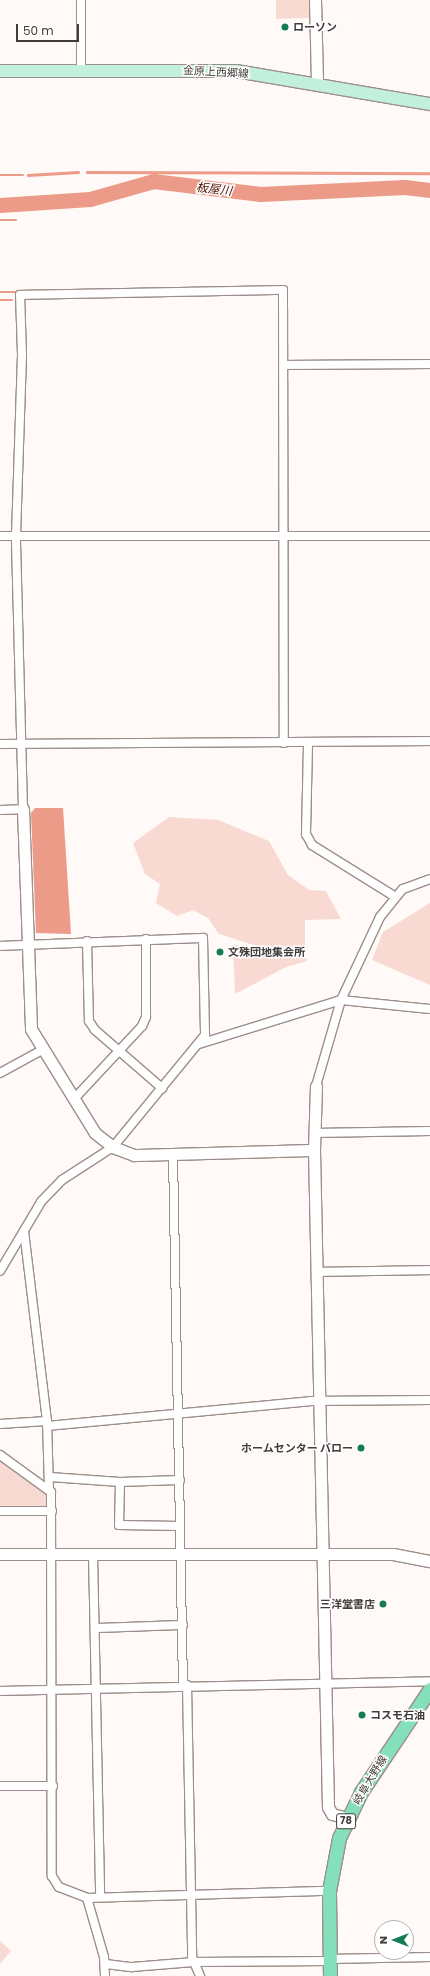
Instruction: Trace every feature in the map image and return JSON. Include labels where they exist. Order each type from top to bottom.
[{"type":"main road","name":"金原上西郷線","points":[[0,71],[236,71],[317,82],[430,104]]},
{"type":"main road","name":"岐阜大野線","points":[[330,1976],[329,1891],[334,1858],[347,1818],[430,1689]]},
{"type":"street","points":[[81,0],[81,71]]},
{"type":"street","points":[[315,0],[317,82]]},
{"type":"street","points":[[284,743],[286,534],[283,290],[20,295],[22,354],[16,536],[20,744],[30,1022],[42,1050],[95,1133],[113,1147],[127,1154],[173,1155],[314,1150]]},
{"type":"street","points":[[284,366],[430,364]]},
{"type":"street","points":[[0,536],[286,534],[430,536]]},
{"type":"street","points":[[0,744],[308,744],[430,741]]},
{"type":"street","points":[[308,744],[306,834],[312,845],[394,896]]},
{"type":"street","points":[[0,810],[23,809]]},
{"type":"street","points":[[347,1818],[332,1814],[328,1807],[321,1401],[314,1150],[316,1086],[341,1000],[362,951],[394,896],[430,878]]},
{"type":"street","points":[[0,946],[28,946],[87,941],[203,938],[206,1035],[113,1147],[53,1188],[24,1231],[0,1271]]},
{"type":"street","points":[[74,1099],[119,1052],[146,1017],[146,939]]},
{"type":"street","points":[[87,941],[89,1021],[119,1052],[162,1088]]},
{"type":"street","points":[[197,1045],[341,1000],[430,1009]]},
{"type":"street","points":[[0,1073],[42,1050]]},
{"type":"street","points":[[314,1133],[430,1131]]},
{"type":"street","points":[[173,1155],[181,1414],[180,1526],[191,1894],[194,1962],[200,1976]]},
{"type":"street","points":[[24,1231],[47,1423],[52,1511],[52,1876],[59,1887],[87,1898],[100,1895],[329,1891]]},
{"type":"street","points":[[317,1272],[430,1270]]},
{"type":"street","points":[[0,1424],[47,1423],[181,1414],[229,1406],[321,1401],[430,1400]]},
{"type":"street","points":[[0,1455],[50,1487]]},
{"type":"street","points":[[50,1477],[120,1482],[180,1480]]},
{"type":"street","points":[[120,1482],[120,1526],[180,1526]]},
{"type":"street","points":[[0,1510],[52,1511]]},
{"type":"street","points":[[0,1554],[393,1554],[430,1561]]},
{"type":"street","points":[[93,1554],[100,1895]]},
{"type":"street","points":[[95,1628],[183,1624]]},
{"type":"street","points":[[0,1691],[95,1687],[430,1681]]},
{"type":"street","points":[[0,1786],[53,1786]]},
{"type":"street","points":[[87,1898],[106,1964],[105,1976]]},
{"type":"street","points":[[106,1964],[132,1967],[194,1962],[430,1957]]},
{"type":"shaded area","points":[[276,0],[309,0],[309,18],[276,19]]},
{"type":"shaded area","points":[[35,808],[63,808],[71,934],[36,933],[31,813]]},
{"type":"shaded area","points":[[169,817],[218,820],[269,841],[288,875],[309,890],[326,891],[341,919],[305,920],[305,946],[260,947],[219,934],[208,918],[193,910],[177,916],[156,903],[160,884],[145,874],[133,843]]},
{"type":"shaded area","points":[[430,903],[430,985],[372,960],[383,932]]},
{"type":"shaded area","points":[[233,944],[250,950],[305,953],[307,961],[286,967],[235,994]]},
{"type":"shaded area","points":[[0,1460],[47,1491],[47,1508],[0,1508]]},
{"type":"shaded area","points":[[0,1941],[11,1951],[0,1964]]},
{"type":"waterway","points":[[28,175],[78,172]]},
{"type":"waterway","points":[[87,172],[430,173]]},
{"type":"waterway","points":[[0,175],[23,175]]},
{"type":"waterway","name":"板屋川","points":[[0,205],[90,199],[153,181],[260,194],[405,187],[430,190]]},
{"type":"waterway","points":[[0,220],[16,220]]},
{"type":"waterway","points":[[0,292],[15,292]]},
{"type":"waterway","points":[[0,300],[12,300]]},
{"type":"place","name":"ローソン","points":[[285,27]]},
{"type":"place","name":"文殊団地集会所","points":[[220,952]]},
{"type":"place","name":"ホームセンター バロー","points":[[361,1448]]},
{"type":"place","name":"三洋堂書店","points":[[383,1604]]},
{"type":"place","name":"コスモ石油","points":[[362,1715]]}]
